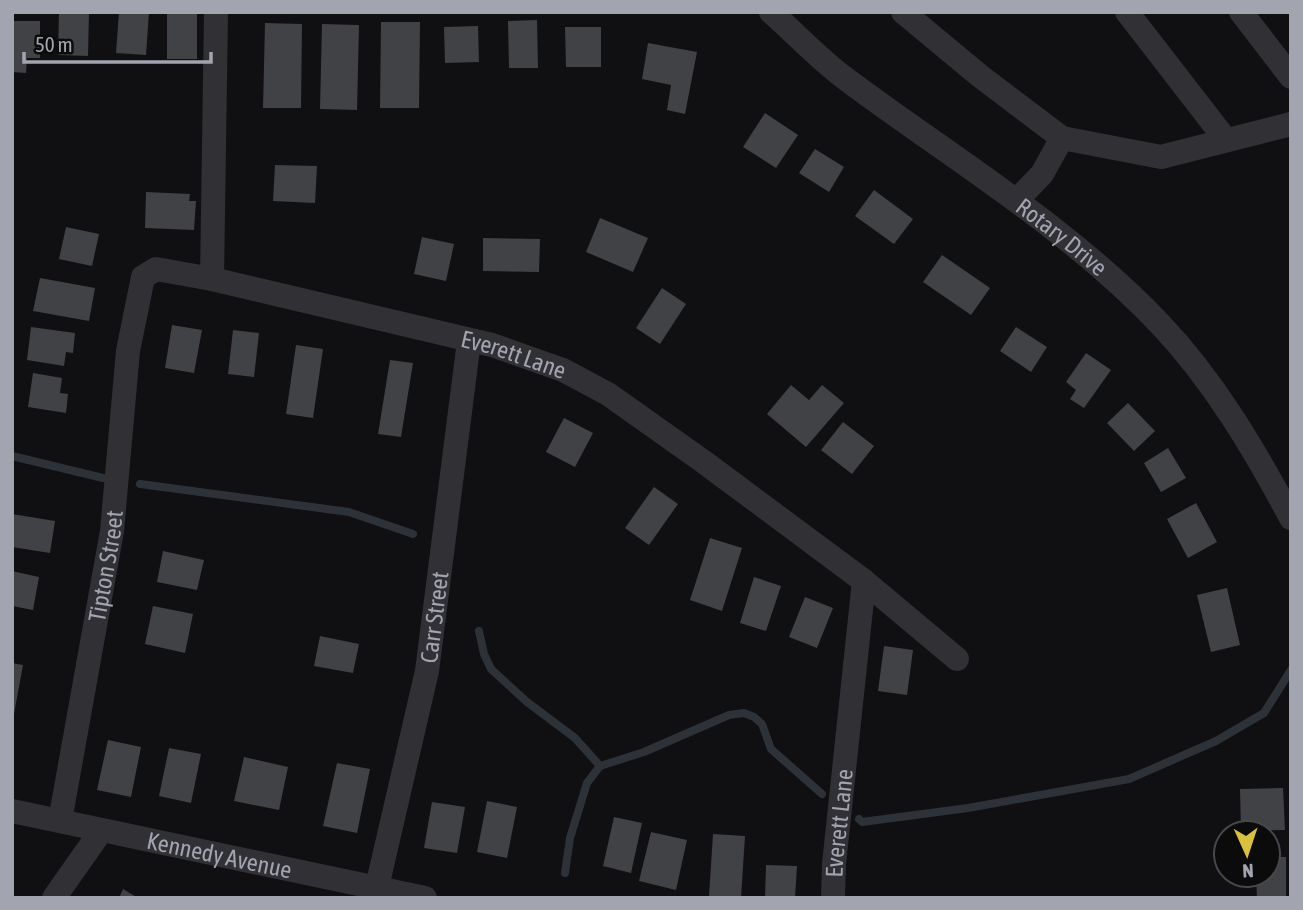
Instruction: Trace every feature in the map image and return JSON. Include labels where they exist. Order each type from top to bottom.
[{"type":"street","points":[[212,279],[216,12]]},
{"type":"street","name":"Rotary Drive","points":[[771,12],[844,78],[1017,200],[1082,251],[1160,324],[1212,384],[1291,517]]},
{"type":"street","points":[[903,12],[1062,138],[1161,157],[1291,124]]},
{"type":"street","points":[[1127,12],[1226,140]]},
{"type":"street","points":[[1241,12],[1291,77]]},
{"type":"street","points":[[1017,200],[1042,174],[1062,138]]},
{"type":"street","name":"Everett Lane","points":[[136,310],[143,276],[156,269],[212,279],[492,345],[563,370],[608,394],[704,462],[864,581],[957,659]]},
{"type":"street","name":"Tipton Street","points":[[60,821],[112,531],[128,351],[136,310]]},
{"type":"street","name":"Carr Street","points":[[377,887],[427,671],[469,341]]},
{"type":"street","name":"Everett Lane","points":[[833,898],[834,864],[864,581]]},
{"type":"street","name":"Kennedy Avenue","points":[[12,811],[425,898]]},
{"type":"street","points":[[54,898],[101,831]]},
{"type":"building","points":[[59,12],[89,12],[88,56],[58,55]]},
{"type":"building","points":[[119,12],[149,12],[146,55],[116,53]]},
{"type":"building","points":[[167,12],[197,12],[197,59],[167,59]]},
{"type":"building","points":[[537,20],[538,68],[509,68],[508,21]]},
{"type":"building","points":[[12,21],[40,21],[40,58],[27,58],[26,73],[12,72]]},
{"type":"building","points":[[381,22],[420,22],[419,108],[380,108]]},
{"type":"building","points":[[265,23],[302,24],[301,108],[263,108]]},
{"type":"building","points":[[322,24],[359,25],[357,110],[320,109]]},
{"type":"building","points":[[478,26],[479,62],[445,63],[444,27]]},
{"type":"building","points":[[565,27],[601,27],[601,67],[566,67]]},
{"type":"building","points":[[648,43],[697,52],[685,114],[667,110],[671,85],[642,79]]},
{"type":"building","points":[[765,113],[798,135],[776,168],[743,147]]},
{"type":"building","points":[[815,149],[844,167],[829,192],[799,173]]},
{"type":"building","points":[[275,165],[317,166],[315,203],[273,201]]},
{"type":"building","points":[[874,190],[913,219],[894,244],[855,216]]},
{"type":"building","points":[[146,192],[190,194],[189,201],[196,201],[194,230],[145,228]]},
{"type":"building","points":[[600,218],[648,238],[633,272],[586,252]]},
{"type":"building","points":[[66,227],[99,234],[92,266],[59,259]]},
{"type":"building","points":[[422,237],[454,244],[446,281],[414,274]]},
{"type":"building","points":[[483,238],[540,239],[539,272],[483,271]]},
{"type":"building","points":[[942,255],[990,288],[971,315],[923,282]]},
{"type":"building","points":[[40,278],[95,288],[89,321],[33,311]]},
{"type":"building","points":[[662,288],[686,304],[660,344],[636,328]]},
{"type":"building","points":[[172,325],[202,330],[194,373],[165,368]]},
{"type":"building","points":[[31,327],[75,333],[73,353],[66,352],[64,366],[27,360]]},
{"type":"building","points":[[1016,327],[1047,347],[1031,372],[1000,351]]},
{"type":"building","points":[[233,330],[259,333],[254,377],[228,374]]},
{"type":"building","points":[[296,345],[323,349],[313,418],[286,414]]},
{"type":"building","points":[[1086,353],[1111,370],[1084,408],[1070,399],[1076,390],[1066,382]]},
{"type":"building","points":[[390,360],[413,363],[401,437],[378,434]]},
{"type":"building","points":[[33,373],[62,378],[60,393],[68,394],[66,413],[28,407]]},
{"type":"building","points":[[791,385],[809,400],[822,385],[844,403],[806,447],[767,414]]},
{"type":"building","points":[[1128,403],[1155,431],[1134,451],[1107,423]]},
{"type":"building","points":[[564,418],[593,433],[575,467],[546,452]]},
{"type":"building","points":[[843,422],[874,446],[852,474],[821,450]]},
{"type":"building","points":[[1168,448],[1186,478],[1161,492],[1144,463]]},
{"type":"building","points":[[654,487],[678,504],[649,545],[625,528]]},
{"type":"building","points":[[1196,503],[1217,542],[1188,558],[1167,519]]},
{"type":"building","points":[[12,514],[55,521],[50,553],[12,547]]},
{"type":"building","points":[[710,538],[742,548],[722,611],[690,600]]},
{"type":"building","points":[[163,551],[204,560],[197,590],[157,582]]},
{"type":"building","points":[[12,571],[39,577],[33,610],[12,606]]},
{"type":"building","points":[[754,577],[781,586],[766,631],[740,623]]},
{"type":"building","points":[[1227,588],[1240,645],[1211,652],[1197,595]]},
{"type":"building","points":[[805,597],[833,608],[817,648],[789,637]]},
{"type":"building","points":[[153,606],[193,614],[185,653],[145,644]]},
{"type":"building","points":[[320,636],[359,644],[353,673],[314,666]]},
{"type":"building","points":[[884,646],[913,650],[907,695],[878,691]]},
{"type":"building","points":[[12,663],[23,665],[14,714],[12,713]]},
{"type":"building","points":[[108,740],[141,747],[131,797],[97,790]]},
{"type":"building","points":[[169,748],[201,754],[191,803],[159,796]]},
{"type":"building","points":[[244,757],[288,767],[279,810],[234,801]]},
{"type":"building","points":[[337,763],[370,769],[357,833],[323,826]]},
{"type":"building","points":[[1283,788],[1285,830],[1282,830],[1282,819],[1241,819],[1240,789]]},
{"type":"building","points":[[487,801],[517,807],[507,858],[477,852]]},
{"type":"building","points":[[432,802],[465,807],[457,853],[424,848]]},
{"type":"building","points":[[614,817],[642,823],[631,873],[603,866]]},
{"type":"building","points":[[651,832],[687,840],[676,890],[639,881]]},
{"type":"building","points":[[713,834],[745,836],[741,898],[709,896]]},
{"type":"building","points":[[1282,857],[1286,857],[1286,898],[1257,898],[1257,889],[1282,889]]},
{"type":"building","points":[[766,865],[797,866],[795,898],[765,898]]},
{"type":"building","points":[[123,889],[138,898],[119,898]]},
{"type":"waterway","points":[[12,456],[103,478]]},
{"type":"waterway","points":[[140,484],[349,512],[413,534]]},
{"type":"waterway","points":[[479,631],[484,654],[491,669],[527,702],[575,738],[600,766]]},
{"type":"waterway","points":[[859,819],[862,822],[968,808],[1129,779],[1216,741],[1264,713],[1291,670]]},
{"type":"waterway","points":[[565,873],[570,838],[587,783],[600,766],[644,752],[729,715],[744,713],[754,717],[762,724],[771,749],[822,794]]}]
